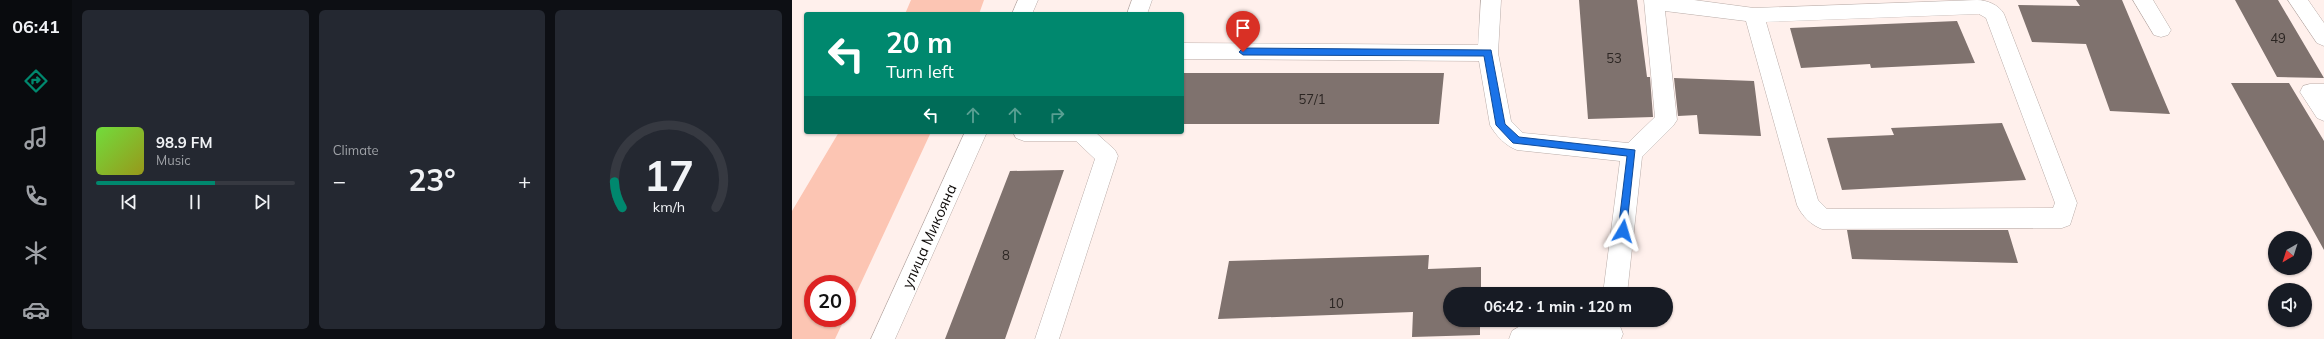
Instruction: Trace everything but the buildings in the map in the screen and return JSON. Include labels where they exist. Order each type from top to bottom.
[{"type":"street","points":[[1023,12],[1028,0]]},
{"type":"street","points":[[1138,12],[1142,0]]},
{"type":"street","points":[[1491,0],[1488,52],[1501,125],[1517,141],[1632,153]]},
{"type":"street","points":[[2142,0],[2161,30]]},
{"type":"street","points":[[2298,0],[2324,38]]},
{"type":"street","points":[[1616,287],[1632,153],[1666,120],[1654,1],[1754,15],[1982,7],[1994,14],[2066,203],[2062,218],[1822,219],[1808,205],[1754,15]]},
{"type":"street","points":[[1184,51],[1488,52]]},
{"type":"street","points":[[2324,92],[2310,92],[2324,112]]},
{"type":"street","name":"улица Микояна","points":[[883,339],[975,134]]},
{"type":"street","points":[[1047,339],[1107,156],[1082,134]]},
{"type":"street","points":[[1521,339],[1527,334],[1611,331]]},
{"type":"shaded area","points":[[911,0],[984,0],[980,12],[906,12]]},
{"type":"shaded area","points":[[838,134],[930,134],[856,294],[856,275],[804,275],[804,327],[841,327],[835,339],[792,339],[792,211]]},
{"type":"route","points":[[1243,52],[1488,52],[1501,125],[1517,141],[1632,153],[1623,231]]}]
